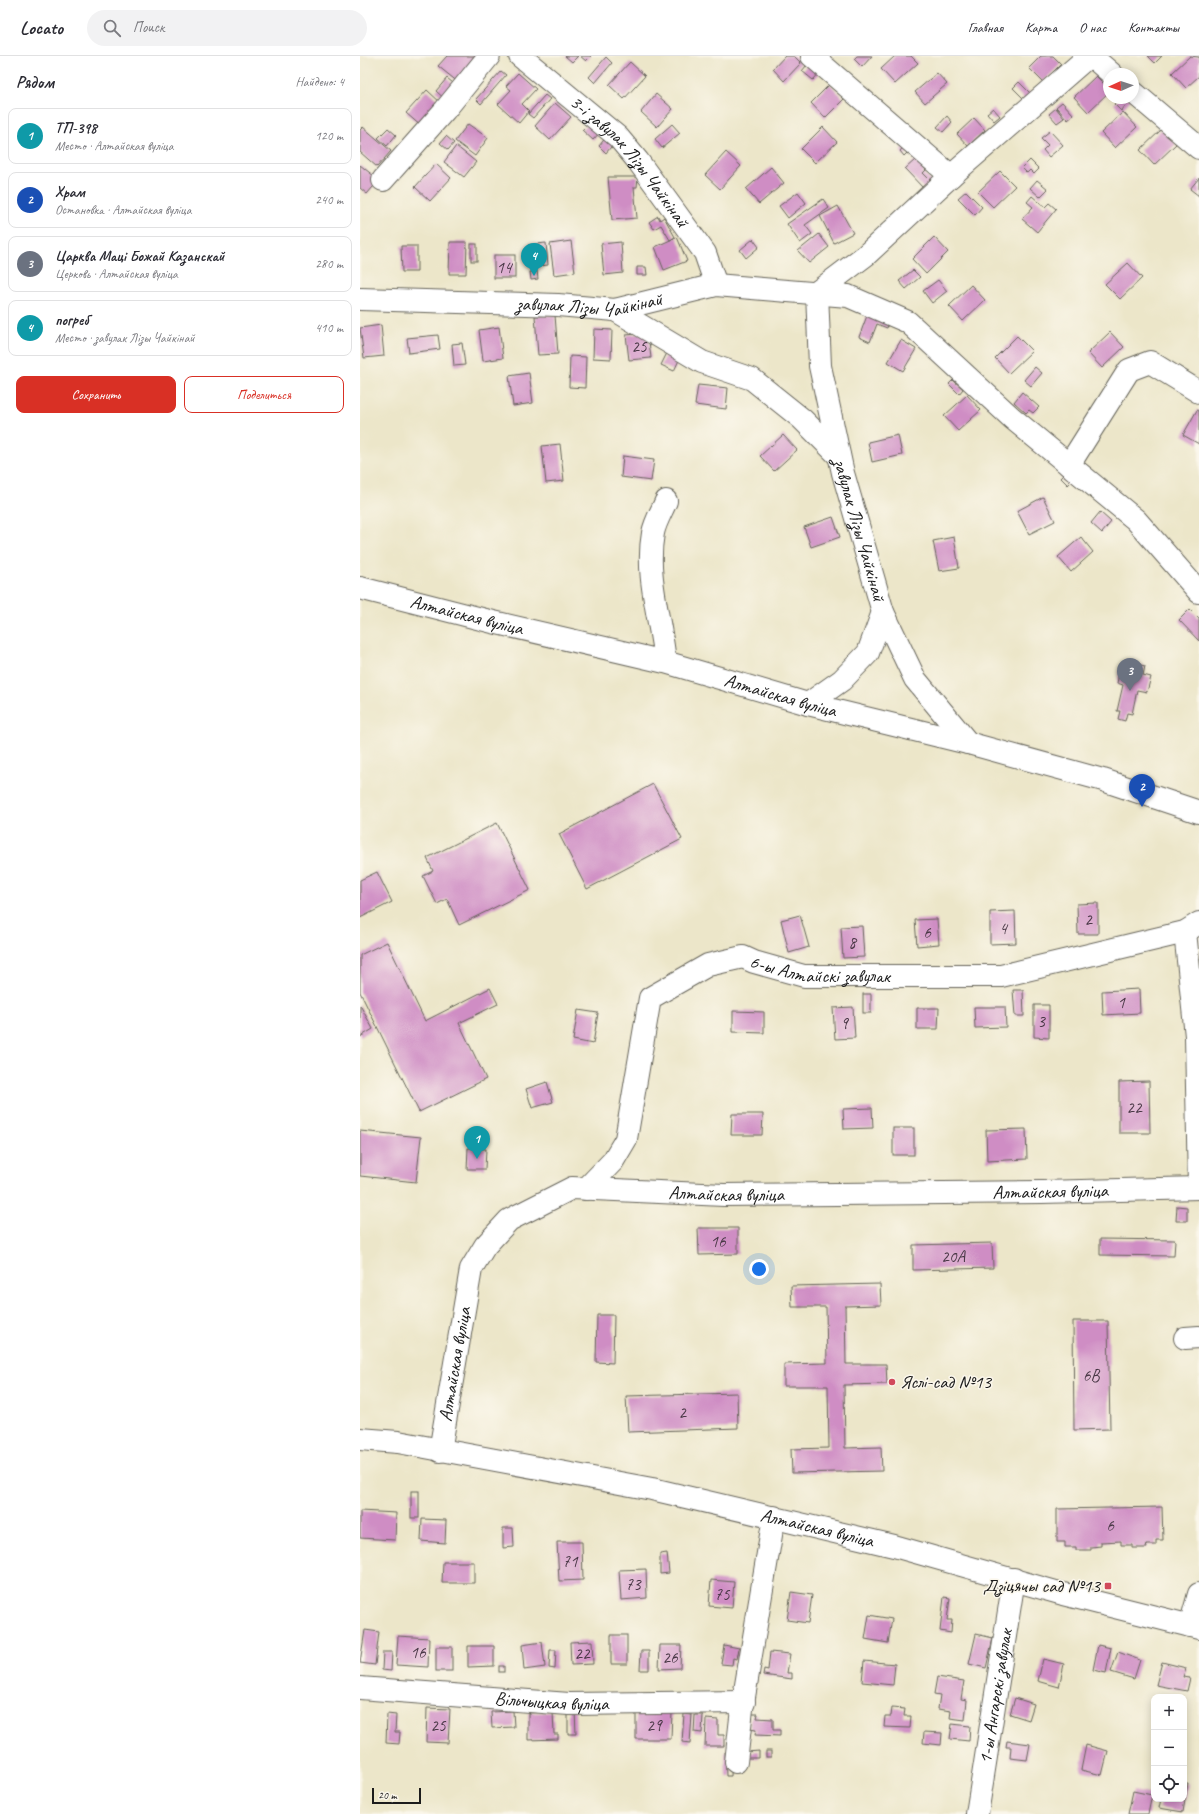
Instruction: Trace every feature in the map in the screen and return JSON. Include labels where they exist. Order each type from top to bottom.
[{"type":"street","points":[[383,180],[445,110],[488,56]]},
{"type":"street","name":"3-і завулак Лізы Чайкінай","points":[[520,56],[618,137],[638,161],[705,254],[716,284]]},
{"type":"street","points":[[812,56],[951,176]]},
{"type":"street","points":[[816,292],[866,255],[951,176],[1090,56],[1105,68]]},
{"type":"street","points":[[1139,97],[1199,148]]},
{"type":"street","name":"завулак Лізы Чайкінай","points":[[360,298],[558,305],[615,310],[716,284],[848,296],[908,322],[1012,418],[1136,520],[1199,592]]},
{"type":"street","name":"завулак Лізы Чайкінай","points":[[816,292],[820,366],[839,456],[883,612],[915,679],[968,743]]},
{"type":"street","points":[[615,310],[702,362],[752,379],[802,419],[839,456]]},
{"type":"street","points":[[1069,465],[1129,370],[1150,362],[1199,392]]},
{"type":"street","points":[[665,662],[663,637],[652,585],[650,556],[654,531],[666,501]]},
{"type":"street","name":"Алтайская вуліца","points":[[360,588],[493,622],[665,662],[808,704],[968,743],[1103,780],[1199,812]]},
{"type":"street","points":[[808,704],[842,680],[868,653],[883,612]]},
{"type":"street","name":"Алтайская вуліца","points":[[440,1451],[470,1269],[485,1246],[509,1220],[572,1188],[724,1195],[1042,1192],[1199,1188],[1192,927]]},
{"type":"street","name":"6-ы Алтайскі завулак","points":[[586,1189],[614,1161],[626,1139],[650,998],[708,965],[743,957],[754,962],[804,976],[1001,976],[1192,927]]},
{"type":"street","name":"Алтайская вуліца","points":[[360,1439],[398,1442],[440,1451],[652,1489],[894,1546],[1063,1594],[1194,1627],[1199,1594]]},
{"type":"street","points":[[736,1762],[744,1702],[774,1518]]},
{"type":"street","name":"1-ы Ангарскі завулак","points":[[977,1814],[1014,1579]]},
{"type":"street","name":"Вільчыцкая вуліца","points":[[360,1688],[569,1704],[744,1702]]},
{"type":"building","points":[[447,56],[482,56],[459,83],[438,66]]},
{"type":"building","points":[[565,56],[578,56],[572,62]]},
{"type":"building","points":[[580,56],[591,56],[586,61]]},
{"type":"building","points":[[785,56],[794,56],[801,63],[784,81],[773,69]]},
{"type":"building","points":[[857,56],[872,56],[862,67],[854,59]]},
{"type":"building","points":[[895,56],[911,56],[918,63],[895,84],[881,69]]},
{"type":"building","points":[[1041,56],[1053,56],[1061,64],[1043,82],[1029,68]]},
{"type":"building","points":[[1148,56],[1162,56],[1155,63]]},
{"type":"building","points":[[1190,56],[1199,57],[1199,76],[1186,88],[1172,73]]},
{"type":"building","points":[[606,57],[612,63],[595,83],[589,77]]},
{"type":"building","points":[[811,60],[822,70],[813,80],[802,71]]},
{"type":"building","points":[[630,62],[645,76],[624,99],[609,85]]},
{"type":"building","points":[[501,71],[506,75],[481,104],[476,99]]},
{"type":"building","points":[[518,73],[536,89],[522,104],[529,111],[519,123],[498,104],[511,90],[506,86]]},
{"type":"building","points":[[937,73],[947,84],[925,103],[915,92]]},
{"type":"building","points":[[1096,76],[1103,83],[1103,98],[1088,112],[1074,97]]},
{"type":"building","points":[[447,78],[459,88],[447,101],[436,91]]},
{"type":"building","points":[[1019,82],[1032,95],[1026,101],[1013,88]]},
{"type":"building","points":[[830,84],[844,99],[825,118],[811,103]]},
{"type":"building","points":[[427,90],[442,104],[422,127],[406,113]]},
{"type":"building","points":[[656,94],[673,109],[657,127],[641,112]]},
{"type":"building","points":[[545,95],[550,99],[533,118],[528,114]]},
{"type":"building","points":[[1062,102],[1074,115],[1068,120],[1056,107]]},
{"type":"building","points":[[555,103],[571,117],[550,140],[535,126]]},
{"type":"building","points":[[1114,104],[1127,104],[1121,111]]},
{"type":"building","points":[[993,108],[1000,116],[994,121],[987,113]]},
{"type":"building","points":[[1056,108],[1064,118],[1057,123],[1049,114]]},
{"type":"building","points":[[1123,112],[1137,127],[1115,148],[1101,133]]},
{"type":"building","points":[[947,116],[952,122],[943,132],[937,127]]},
{"type":"building","points":[[974,118],[985,130],[968,146],[957,134]]},
{"type":"building","points":[[592,120],[602,130],[593,140],[582,130]]},
{"type":"building","points":[[468,124],[488,138],[475,156],[455,141]]},
{"type":"building","points":[[672,124],[680,133],[662,148],[655,139]]},
{"type":"building","points":[[363,127],[391,151],[377,167],[360,152],[360,130]]},
{"type":"building","points":[[823,127],[837,142],[815,163],[801,149]]},
{"type":"building","points":[[388,128],[396,135],[387,146],[378,138]]},
{"type":"building","points":[[1162,129],[1176,144],[1154,165],[1140,150]]},
{"type":"building","points":[[1050,131],[1063,145],[1049,157],[1043,150],[1048,145],[1041,138]]},
{"type":"building","points":[[446,136],[454,143],[448,150],[440,143]]},
{"type":"building","points":[[607,136],[615,142],[606,153],[599,146]]},
{"type":"building","points":[[906,144],[911,149],[904,156],[900,151]]},
{"type":"building","points":[[456,146],[476,162],[464,177],[444,162]]},
{"type":"building","points":[[726,152],[741,166],[720,189],[705,175]]},
{"type":"building","points":[[916,159],[926,170],[923,173],[932,182],[924,189],[905,169]]},
{"type":"building","points":[[1030,160],[1039,169],[1034,174],[1030,170],[1027,173],[1022,168]]},
{"type":"building","points":[[436,164],[451,178],[430,201],[415,187]]},
{"type":"building","points":[[360,165],[379,180],[367,194],[360,188]]},
{"type":"building","points":[[771,167],[784,183],[759,204],[746,189]]},
{"type":"building","points":[[1000,171],[1015,186],[993,207],[978,192]]},
{"type":"building","points":[[608,177],[638,177],[637,187],[634,187],[637,218],[612,220]]},
{"type":"building","points":[[1199,178],[1199,196],[1190,189]]},
{"type":"building","points":[[1037,180],[1048,189],[1040,197],[1030,188]]},
{"type":"building","points":[[966,191],[982,207],[975,215],[958,198]]},
{"type":"building","points":[[798,192],[806,203],[788,218],[779,206]]},
{"type":"building","points":[[1032,196],[1045,207],[1049,203],[1056,209],[1037,232],[1022,219],[1033,207],[1027,202]]},
{"type":"building","points":[[823,199],[829,208],[805,225],[812,234],[800,243],[787,224]]},
{"type":"building","points":[[838,206],[853,233],[834,243],[820,216]]},
{"type":"building","points":[[658,216],[660,220],[664,217],[675,237],[670,240],[661,225],[654,229],[649,222]]},
{"type":"building","points":[[819,234],[829,247],[809,263],[798,251]]},
{"type":"building","points":[[677,237],[687,261],[664,270],[655,247]]},
{"type":"building","points":[[934,237],[948,252],[926,274],[912,259]]},
{"type":"building","points":[[753,239],[759,247],[746,258],[740,250]]},
{"type":"building","points":[[571,241],[575,272],[554,275],[550,244]]},
{"type":"building","points":[[450,242],[467,242],[466,274],[449,274]]},
{"type":"building","points":[[621,242],[623,273],[604,275],[601,244]]},
{"type":"building","points":[[546,243],[548,265],[531,267],[528,245]]},
{"type":"building","points":[[471,244],[477,244],[477,261],[471,261]]},
{"type":"building","points":[[401,246],[417,246],[417,272],[402,272]]},
{"type":"building","points":[[494,255],[515,255],[515,278],[494,278]]},
{"type":"building","points":[[1128,263],[1142,278],[1120,299],[1105,284]]},
{"type":"building","points":[[637,267],[646,267],[647,275],[637,275]]},
{"type":"building","points":[[913,270],[920,277],[906,289],[899,281]]},
{"type":"building","points":[[537,271],[538,279],[531,280],[530,272]]},
{"type":"building","points":[[938,280],[947,291],[932,303],[923,291]]},
{"type":"building","points":[[971,285],[985,300],[963,321],[949,306]]},
{"type":"building","points":[[868,313],[889,321],[887,328],[877,324],[870,342],[859,337]]},
{"type":"building","points":[[555,315],[558,354],[538,355],[535,316]]},
{"type":"building","points":[[381,325],[384,356],[364,358],[360,328]]},
{"type":"building","points":[[499,327],[503,358],[483,361],[479,330]]},
{"type":"building","points":[[594,329],[612,330],[611,359],[593,358]]},
{"type":"building","points":[[1110,332],[1124,347],[1102,368],[1088,353]]},
{"type":"building","points":[[648,333],[651,358],[629,360],[626,335]]},
{"type":"building","points":[[438,335],[440,349],[409,353],[407,338]]},
{"type":"building","points":[[1017,336],[1032,351],[1009,373],[995,358]]},
{"type":"building","points":[[901,340],[916,349],[903,371],[888,362]]},
{"type":"building","points":[[462,343],[465,365],[454,366],[452,344]]},
{"type":"building","points":[[670,347],[679,360],[674,371],[661,365]]},
{"type":"building","points":[[570,356],[586,357],[585,388],[569,387]]},
{"type":"building","points":[[1035,367],[1042,373],[1031,386],[1024,380]]},
{"type":"building","points":[[529,373],[533,403],[513,406],[509,376]]},
{"type":"building","points":[[953,380],[963,389],[959,394],[949,384]]},
{"type":"building","points":[[698,385],[728,388],[726,409],[695,405]]},
{"type":"building","points":[[1022,392],[1039,407],[1033,413],[1029,410],[1026,413],[1014,402]]},
{"type":"building","points":[[967,395],[981,410],[958,431],[944,416]]},
{"type":"building","points":[[1197,410],[1199,411],[1199,444],[1183,435]]},
{"type":"building","points":[[783,435],[797,450],[774,471],[760,456]]},
{"type":"building","points":[[898,435],[902,455],[872,462],[868,442]]},
{"type":"building","points":[[560,444],[564,481],[546,483],[542,446]]},
{"type":"building","points":[[623,456],[654,460],[651,481],[621,477]]},
{"type":"building","points":[[1065,474],[1072,481],[1068,485],[1061,478]]},
{"type":"building","points":[[1043,497],[1055,521],[1029,534],[1017,511]]},
{"type":"building","points":[[1100,512],[1111,522],[1102,533],[1091,523]]},
{"type":"building","points":[[833,517],[840,537],[811,547],[804,527]]},
{"type":"building","points":[[954,537],[959,568],[939,571],[933,541]]},
{"type":"building","points":[[1081,537],[1093,552],[1071,572],[1058,557]]},
{"type":"building","points":[[1190,609],[1199,618],[1199,641],[1179,620]]},
{"type":"building","points":[[1128,662],[1145,666],[1143,675],[1151,677],[1147,692],[1137,690],[1132,714],[1127,713],[1125,721],[1118,719],[1120,711],[1117,711],[1123,685],[1117,683],[1120,669],[1126,671]]},
{"type":"building","points":[[653,784],[682,839],[587,889],[559,834]]},
{"type":"building","points":[[497,823],[530,890],[459,925],[447,899],[437,904],[423,876],[433,871],[427,858]]},
{"type":"building","points":[[377,872],[392,902],[360,918],[360,880]]},
{"type":"building","points":[[1098,903],[1098,934],[1078,934],[1077,904]]},
{"type":"building","points":[[1015,911],[1016,943],[990,944],[990,912]]},
{"type":"building","points":[[800,915],[809,947],[789,953],[781,920]]},
{"type":"building","points":[[937,919],[939,944],[917,946],[915,920]]},
{"type":"building","points":[[862,926],[864,957],[843,958],[841,927]]},
{"type":"building","points":[[387,942],[425,1021],[490,988],[498,1004],[459,1023],[486,1079],[419,1112],[360,992],[360,955]]},
{"type":"building","points":[[1139,989],[1140,1013],[1103,1015],[1102,991]]},
{"type":"building","points":[[1013,990],[1023,990],[1024,1016],[1015,1016]]},
{"type":"building","points":[[863,994],[871,994],[871,1013],[863,1013]]},
{"type":"building","points":[[360,1005],[373,1029],[360,1037]]},
{"type":"building","points":[[1034,1005],[1049,1005],[1049,1038],[1034,1037]]},
{"type":"building","points":[[853,1007],[855,1038],[835,1039],[833,1008]]},
{"type":"building","points":[[974,1007],[1005,1007],[1006,1027],[975,1028]]},
{"type":"building","points":[[917,1008],[939,1008],[938,1029],[917,1029]]},
{"type":"building","points":[[578,1010],[598,1013],[593,1044],[573,1040]]},
{"type":"building","points":[[733,1011],[764,1012],[764,1033],[733,1032]]},
{"type":"building","points":[[1149,1081],[1150,1133],[1119,1133],[1119,1082]]},
{"type":"building","points":[[547,1082],[553,1102],[532,1108],[526,1089]]},
{"type":"building","points":[[872,1108],[873,1128],[844,1129],[843,1109]]},
{"type":"building","points":[[732,1114],[763,1114],[762,1135],[731,1135]]},
{"type":"building","points":[[893,1128],[914,1128],[914,1155],[893,1155]]},
{"type":"building","points":[[1026,1129],[1027,1159],[987,1161],[986,1130]]},
{"type":"building","points":[[360,1131],[421,1137],[416,1182],[360,1176]]},
{"type":"building","points":[[468,1148],[486,1149],[485,1169],[467,1169]]},
{"type":"building","points":[[1177,1206],[1187,1207],[1187,1221],[1176,1221]]},
{"type":"building","points":[[698,1228],[738,1228],[738,1254],[699,1255]]},
{"type":"building","points":[[1100,1239],[1175,1240],[1174,1256],[1100,1255]]},
{"type":"building","points":[[992,1243],[993,1268],[913,1270],[913,1245]]},
{"type":"building","points":[[880,1284],[881,1305],[845,1306],[846,1364],[886,1364],[887,1384],[844,1385],[845,1448],[881,1447],[882,1471],[792,1473],[791,1449],[829,1448],[828,1386],[784,1386],[784,1364],[827,1363],[826,1307],[792,1307],[791,1286]]},
{"type":"building","points":[[597,1315],[614,1315],[613,1363],[596,1362]]},
{"type":"building","points":[[1073,1321],[1108,1321],[1110,1429],[1074,1430]]},
{"type":"building","points":[[737,1393],[738,1428],[628,1432],[626,1396]]},
{"type":"building","points":[[411,1491],[419,1491],[419,1518],[411,1518]]},
{"type":"building","points":[[1162,1507],[1163,1540],[1156,1540],[1156,1545],[1146,1545],[1147,1548],[1132,1548],[1132,1545],[1121,1545],[1121,1541],[1101,1542],[1101,1546],[1091,1547],[1091,1550],[1076,1550],[1076,1547],[1065,1547],[1065,1542],[1057,1542],[1057,1509]]},
{"type":"building","points":[[360,1511],[396,1513],[395,1540],[360,1538]]},
{"type":"building","points":[[422,1519],[446,1520],[445,1543],[421,1541]]},
{"type":"building","points":[[503,1528],[513,1528],[514,1547],[503,1548]]},
{"type":"building","points":[[557,1542],[582,1542],[583,1580],[559,1581]]},
{"type":"building","points":[[667,1553],[669,1573],[660,1574],[660,1554]]},
{"type":"building","points":[[443,1562],[474,1562],[474,1583],[442,1583]]},
{"type":"building","points":[[646,1569],[647,1598],[621,1600],[619,1570]]},
{"type":"building","points":[[711,1580],[734,1582],[732,1608],[709,1606]]},
{"type":"building","points":[[791,1592],[812,1595],[808,1623],[787,1620]]},
{"type":"building","points":[[944,1597],[950,1598],[947,1620],[952,1620],[951,1633],[940,1631]]},
{"type":"building","points":[[869,1615],[892,1619],[888,1643],[865,1639]]},
{"type":"building","points":[[365,1630],[379,1632],[375,1665],[360,1663]]},
{"type":"building","points":[[976,1634],[993,1638],[986,1668],[969,1664]]},
{"type":"building","points":[[611,1635],[627,1635],[627,1664],[611,1664]]},
{"type":"building","points":[[398,1636],[429,1638],[428,1667],[396,1665]]},
{"type":"building","points":[[592,1641],[593,1664],[571,1665],[570,1642]]},
{"type":"building","points":[[542,1642],[545,1667],[524,1670],[522,1645]]},
{"type":"building","points":[[660,1645],[681,1645],[680,1668],[659,1669]]},
{"type":"building","points":[[724,1645],[739,1648],[737,1659],[733,1658],[732,1665],[721,1664]]},
{"type":"building","points":[[1098,1645],[1111,1648],[1106,1673],[1093,1670]]},
{"type":"building","points":[[468,1646],[494,1646],[494,1666],[468,1667]]},
{"type":"building","points":[[436,1647],[452,1647],[452,1671],[436,1671]]},
{"type":"building","points":[[550,1650],[556,1650],[555,1669],[549,1668]]},
{"type":"building","points":[[641,1651],[649,1651],[649,1670],[640,1670]]},
{"type":"building","points":[[383,1652],[392,1652],[391,1671],[382,1670]]},
{"type":"building","points":[[770,1652],[790,1654],[787,1673],[792,1673],[792,1679],[763,1675],[764,1669],[768,1670]]},
{"type":"building","points":[[1118,1652],[1140,1660],[1134,1679],[1111,1672]]},
{"type":"building","points":[[1043,1659],[1064,1664],[1059,1687],[1038,1681]]},
{"type":"building","points":[[864,1661],[895,1664],[893,1685],[862,1682]]},
{"type":"building","points":[[1162,1662],[1186,1668],[1183,1677],[1190,1678],[1187,1691],[1156,1685]]},
{"type":"building","points":[[499,1666],[504,1666],[504,1672],[499,1672]]},
{"type":"building","points":[[937,1677],[964,1681],[961,1699],[967,1700],[965,1720],[950,1718],[951,1711],[938,1709],[940,1695],[934,1694]]},
{"type":"building","points":[[1015,1698],[1034,1704],[1029,1720],[1010,1714]]},
{"type":"building","points":[[427,1708],[450,1709],[448,1743],[426,1742]]},
{"type":"building","points":[[892,1708],[905,1709],[904,1716],[911,1716],[910,1728],[884,1727],[885,1716],[891,1716]]},
{"type":"building","points":[[568,1710],[575,1710],[576,1734],[568,1734]]},
{"type":"building","points":[[513,1711],[514,1727],[492,1728],[491,1712]]},
{"type":"building","points":[[553,1712],[554,1734],[558,1734],[558,1739],[528,1740],[528,1713]]},
{"type":"building","points":[[636,1712],[672,1712],[671,1739],[636,1739]]},
{"type":"building","points":[[387,1714],[396,1715],[395,1732],[400,1732],[399,1744],[386,1743]]},
{"type":"building","points":[[684,1714],[692,1715],[690,1743],[682,1742]]},
{"type":"building","points":[[752,1714],[758,1714],[757,1718],[773,1719],[773,1730],[780,1730],[780,1736],[755,1735],[756,1730],[750,1729],[750,1718],[752,1718]]},
{"type":"building","points":[[695,1715],[703,1715],[702,1733],[694,1732]]},
{"type":"building","points":[[706,1719],[718,1720],[718,1735],[724,1735],[724,1746],[705,1746]]},
{"type":"building","points":[[952,1724],[970,1726],[969,1741],[950,1739]]},
{"type":"building","points":[[924,1732],[942,1733],[941,1745],[923,1743]]},
{"type":"building","points":[[1007,1741],[1030,1744],[1027,1760],[1010,1758],[1011,1747],[1006,1747]]},
{"type":"building","points":[[1086,1745],[1108,1751],[1102,1775],[1081,1770]]},
{"type":"building","points":[[759,1751],[759,1758],[747,1758],[747,1752]]},
{"type":"building","points":[[766,1751],[771,1751],[771,1757],[766,1757]]},
{"type":"building","points":[[725,1752],[732,1753],[731,1776],[726,1776]]},
{"type":"building","points":[[1133,1791],[1151,1795],[1148,1814],[1128,1814]]},
{"type":"building","points":[[1160,1802],[1185,1802],[1183,1812],[1159,1808]]},
{"type":"place","name":"погреб","points":[[534,276]]},
{"type":"place","name":"Царква Маці Божай Казанскай","points":[[1130,691]]},
{"type":"place","name":"Храм","points":[[1142,807]]},
{"type":"place","name":"ТП-398","points":[[477,1159]]},
{"type":"place","name":"Яслі-сад №13","points":[[892,1382]]},
{"type":"place","name":"Дзіцячы сад №13","points":[[1108,1586]]}]
